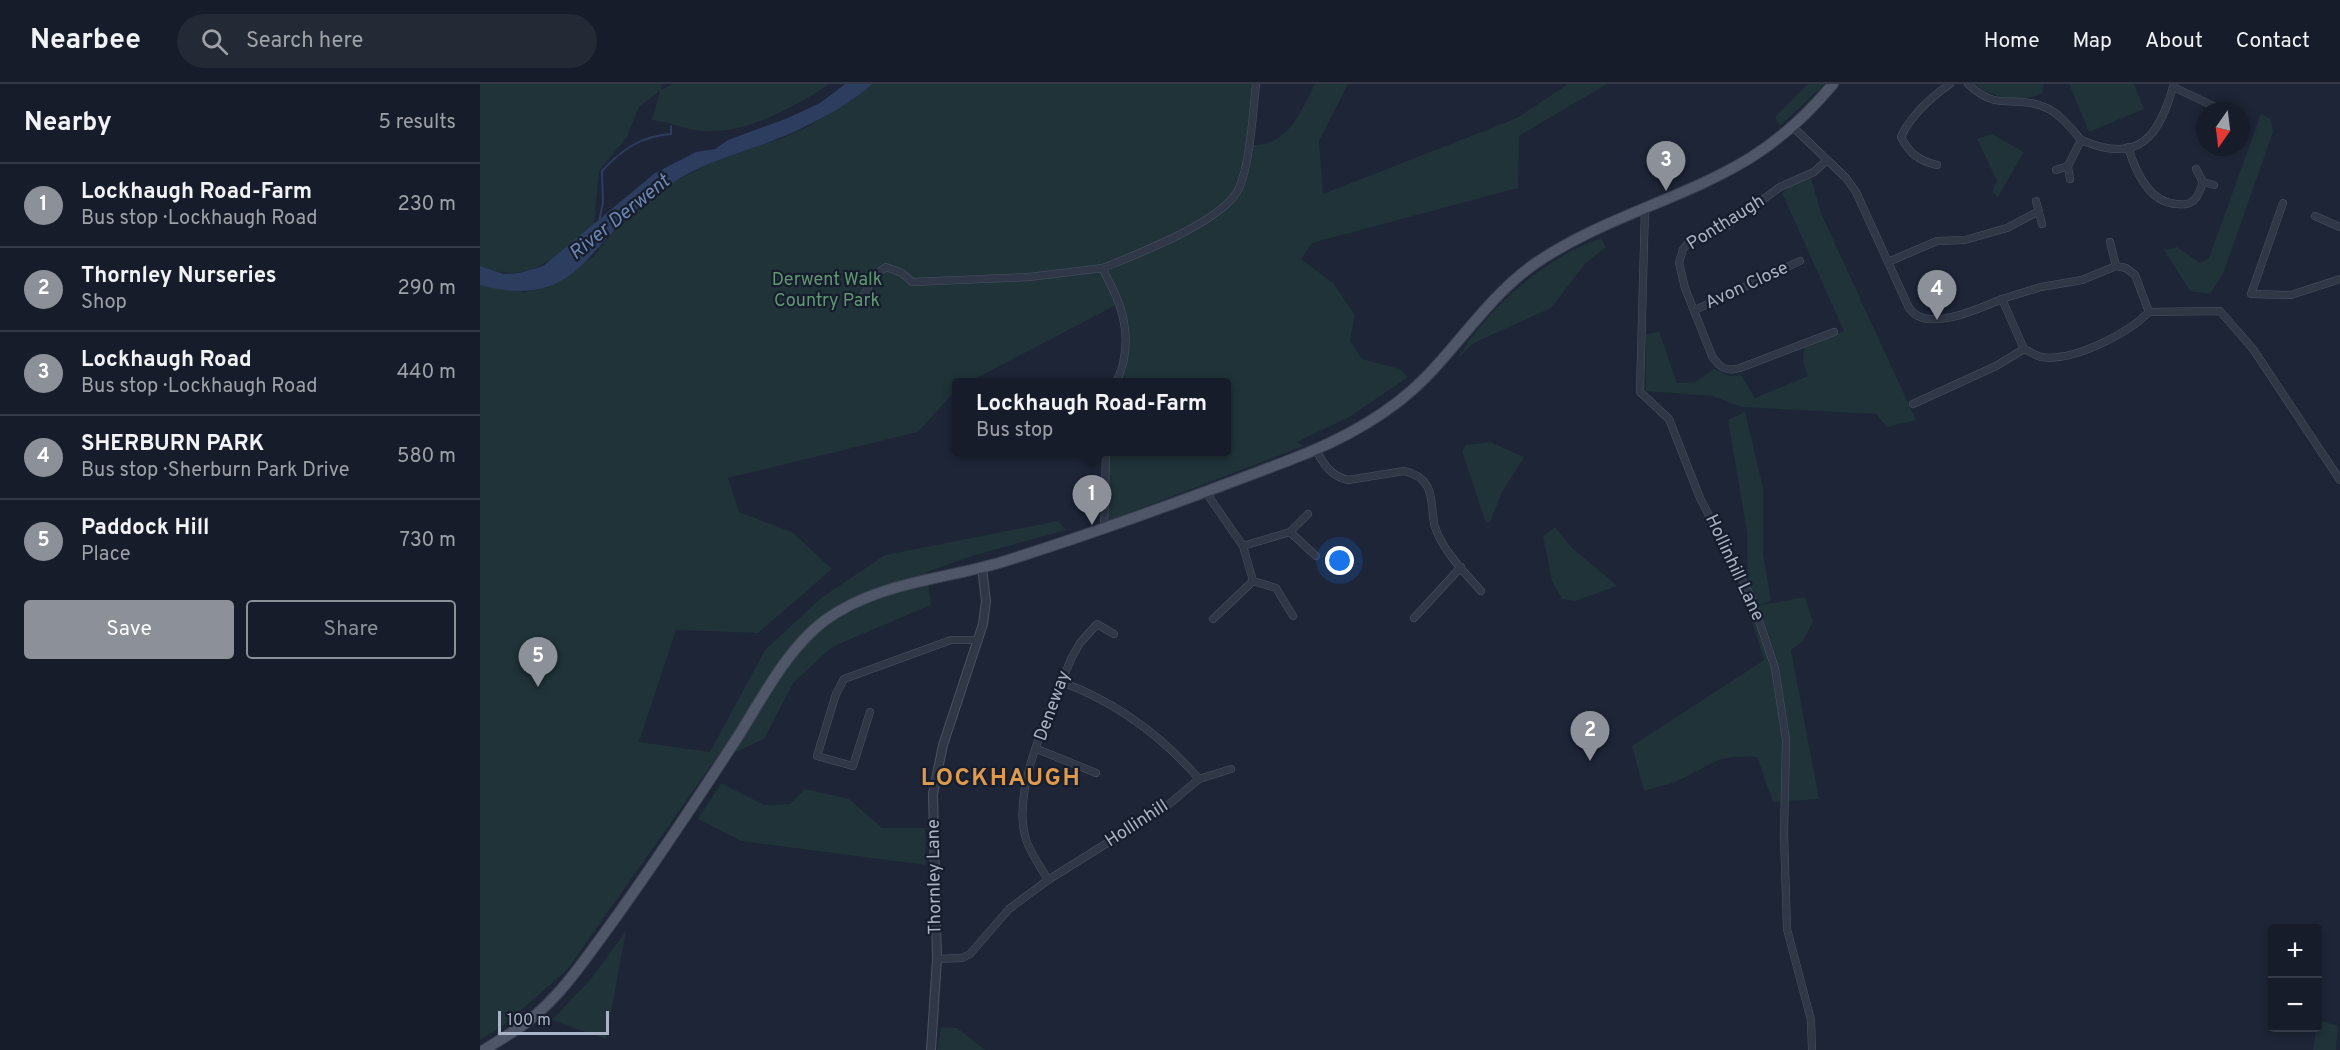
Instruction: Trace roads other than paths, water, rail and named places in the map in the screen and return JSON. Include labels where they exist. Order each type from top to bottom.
[{"type":"main road","points":[[484,1050],[528,1022],[552,1000],[582,964],[665,849],[785,662],[822,622],[867,596],[921,580],[982,568],[1104,529],[1316,450],[1353,433],[1425,379],[1488,307],[1532,266],[1579,238],[1706,181],[1749,158],[1793,127],[1833,84]]},
{"type":"street","points":[[858,303],[868,289],[866,281],[886,267],[902,273],[912,282],[1104,271],[1185,231],[1220,209],[1239,189],[1251,132],[1256,84]]},
{"type":"street","points":[[1936,165],[1922,162],[1906,149],[1901,137],[1905,128],[1930,98],[1950,84]]},
{"type":"street","points":[[1968,84],[1991,101],[2042,106],[2057,114],[2081,140],[2103,150],[2128,147],[2151,137],[2162,121],[2173,86],[2206,102]]},
{"type":"street","points":[[1793,127],[1856,192],[1909,308],[1919,317],[1938,319],[1970,312],[2041,287],[2082,280],[2116,266],[2126,268],[2135,275],[2149,312]]},
{"type":"street","points":[[2070,179],[2068,166],[2081,140]]},
{"type":"street","points":[[2128,147],[2134,168],[2149,189],[2170,204],[2184,205],[2195,199],[2204,182]]},
{"type":"street","name":"Ponthaugh","points":[[1827,160],[1814,172],[1780,188],[1728,225],[1689,242],[1683,249],[1679,263],[1685,288],[1712,356],[1719,366],[1730,371],[1834,332]]},
{"type":"street","points":[[2056,170],[2068,166]]},
{"type":"street","points":[[2196,170],[2204,182],[2214,185]]},
{"type":"street","points":[[2036,201],[2043,224]]},
{"type":"street","points":[[2283,203],[2251,294],[2292,295],[2340,279]]},
{"type":"street","name":"Hollinhill Lane","points":[[1645,208],[1640,392],[1669,419],[1700,498],[1751,597],[1775,668],[1786,740],[1784,834],[1787,929],[1811,1020],[1812,1050]]},
{"type":"street","points":[[1888,262],[1937,242],[1965,240],[2007,228],[2039,212]]},
{"type":"street","points":[[2315,216],[2340,227]]},
{"type":"street","points":[[2110,242],[2116,266]]},
{"type":"street","name":"Avon Close","points":[[1695,310],[1800,261]]},
{"type":"street","points":[[1104,271],[1116,295],[1127,331],[1122,372],[1118,378]]},
{"type":"street","points":[[2002,299],[2024,349],[2041,357],[2091,349],[2134,327],[2149,312],[2213,309],[2220,311],[2253,349],[2340,480]]},
{"type":"street","points":[[1913,404],[1996,366],[2024,349]]},
{"type":"street","points":[[1316,450],[1330,472],[1340,478],[1348,480],[1404,471],[1417,476],[1428,487],[1434,525],[1439,536],[1481,591]]},
{"type":"street","points":[[1104,529],[1107,456]]},
{"type":"street","points":[[1206,491],[1243,546],[1253,581]]},
{"type":"street","points":[[1243,546],[1290,532],[1308,514]]},
{"type":"street","points":[[1290,532],[1316,555]]},
{"type":"street","points":[[1414,618],[1461,567]]},
{"type":"street","name":"Thornley Lane","points":[[931,1050],[937,959],[933,794],[943,745],[979,640],[986,601],[982,568]]},
{"type":"street","points":[[1253,581],[1276,588],[1293,616]]},
{"type":"street","points":[[1213,619],[1253,581]]},
{"type":"street","name":"Deneway","points":[[1048,880],[1026,841],[1021,811],[1024,783],[1062,682],[1080,643],[1097,624],[1113,634]]},
{"type":"street","points":[[870,712],[853,766],[817,756],[836,694],[844,679],[951,640],[979,640]]},
{"type":"street","points":[[1062,682],[1088,692],[1113,706],[1174,750],[1199,779],[1231,769]]},
{"type":"street","points":[[1037,749],[1096,772]]},
{"type":"street","name":"Hollinhill","points":[[937,959],[962,958],[970,954],[1009,909],[1048,880],[1168,805],[1199,779]]},
{"type":"water","name":"River Derwent","points":[[845,84],[873,84],[841,107],[806,126],[768,143],[710,163],[669,185],[626,219],[575,271],[557,283],[539,289],[522,291],[480,285],[480,266],[504,274],[519,273],[543,266],[655,173],[696,152],[715,149],[728,140],[788,118],[820,103]]},
{"type":"waterway","name":"River Derwent","points":[[599,222],[603,202],[602,171],[617,156],[633,145],[661,135],[671,134],[671,126]]},
{"type":"place","name":"Lockhaugh Road","points":[[1666,191]]},
{"type":"place","name":"SHERBURN PARK","points":[[1937,320]]},
{"type":"place","name":"Lockhaugh Road-Farm","points":[[1092,525]]},
{"type":"place","name":"Paddock Hill","points":[[538,687]]},
{"type":"place","name":"Thornley Nurseries","points":[[1590,761]]},
{"type":"district","name":"LOCKHAUGH","points":[[1001,779]]},
{"type":"park label","name":"Derwent Walk Country Park","points":[[827,290]]}]
